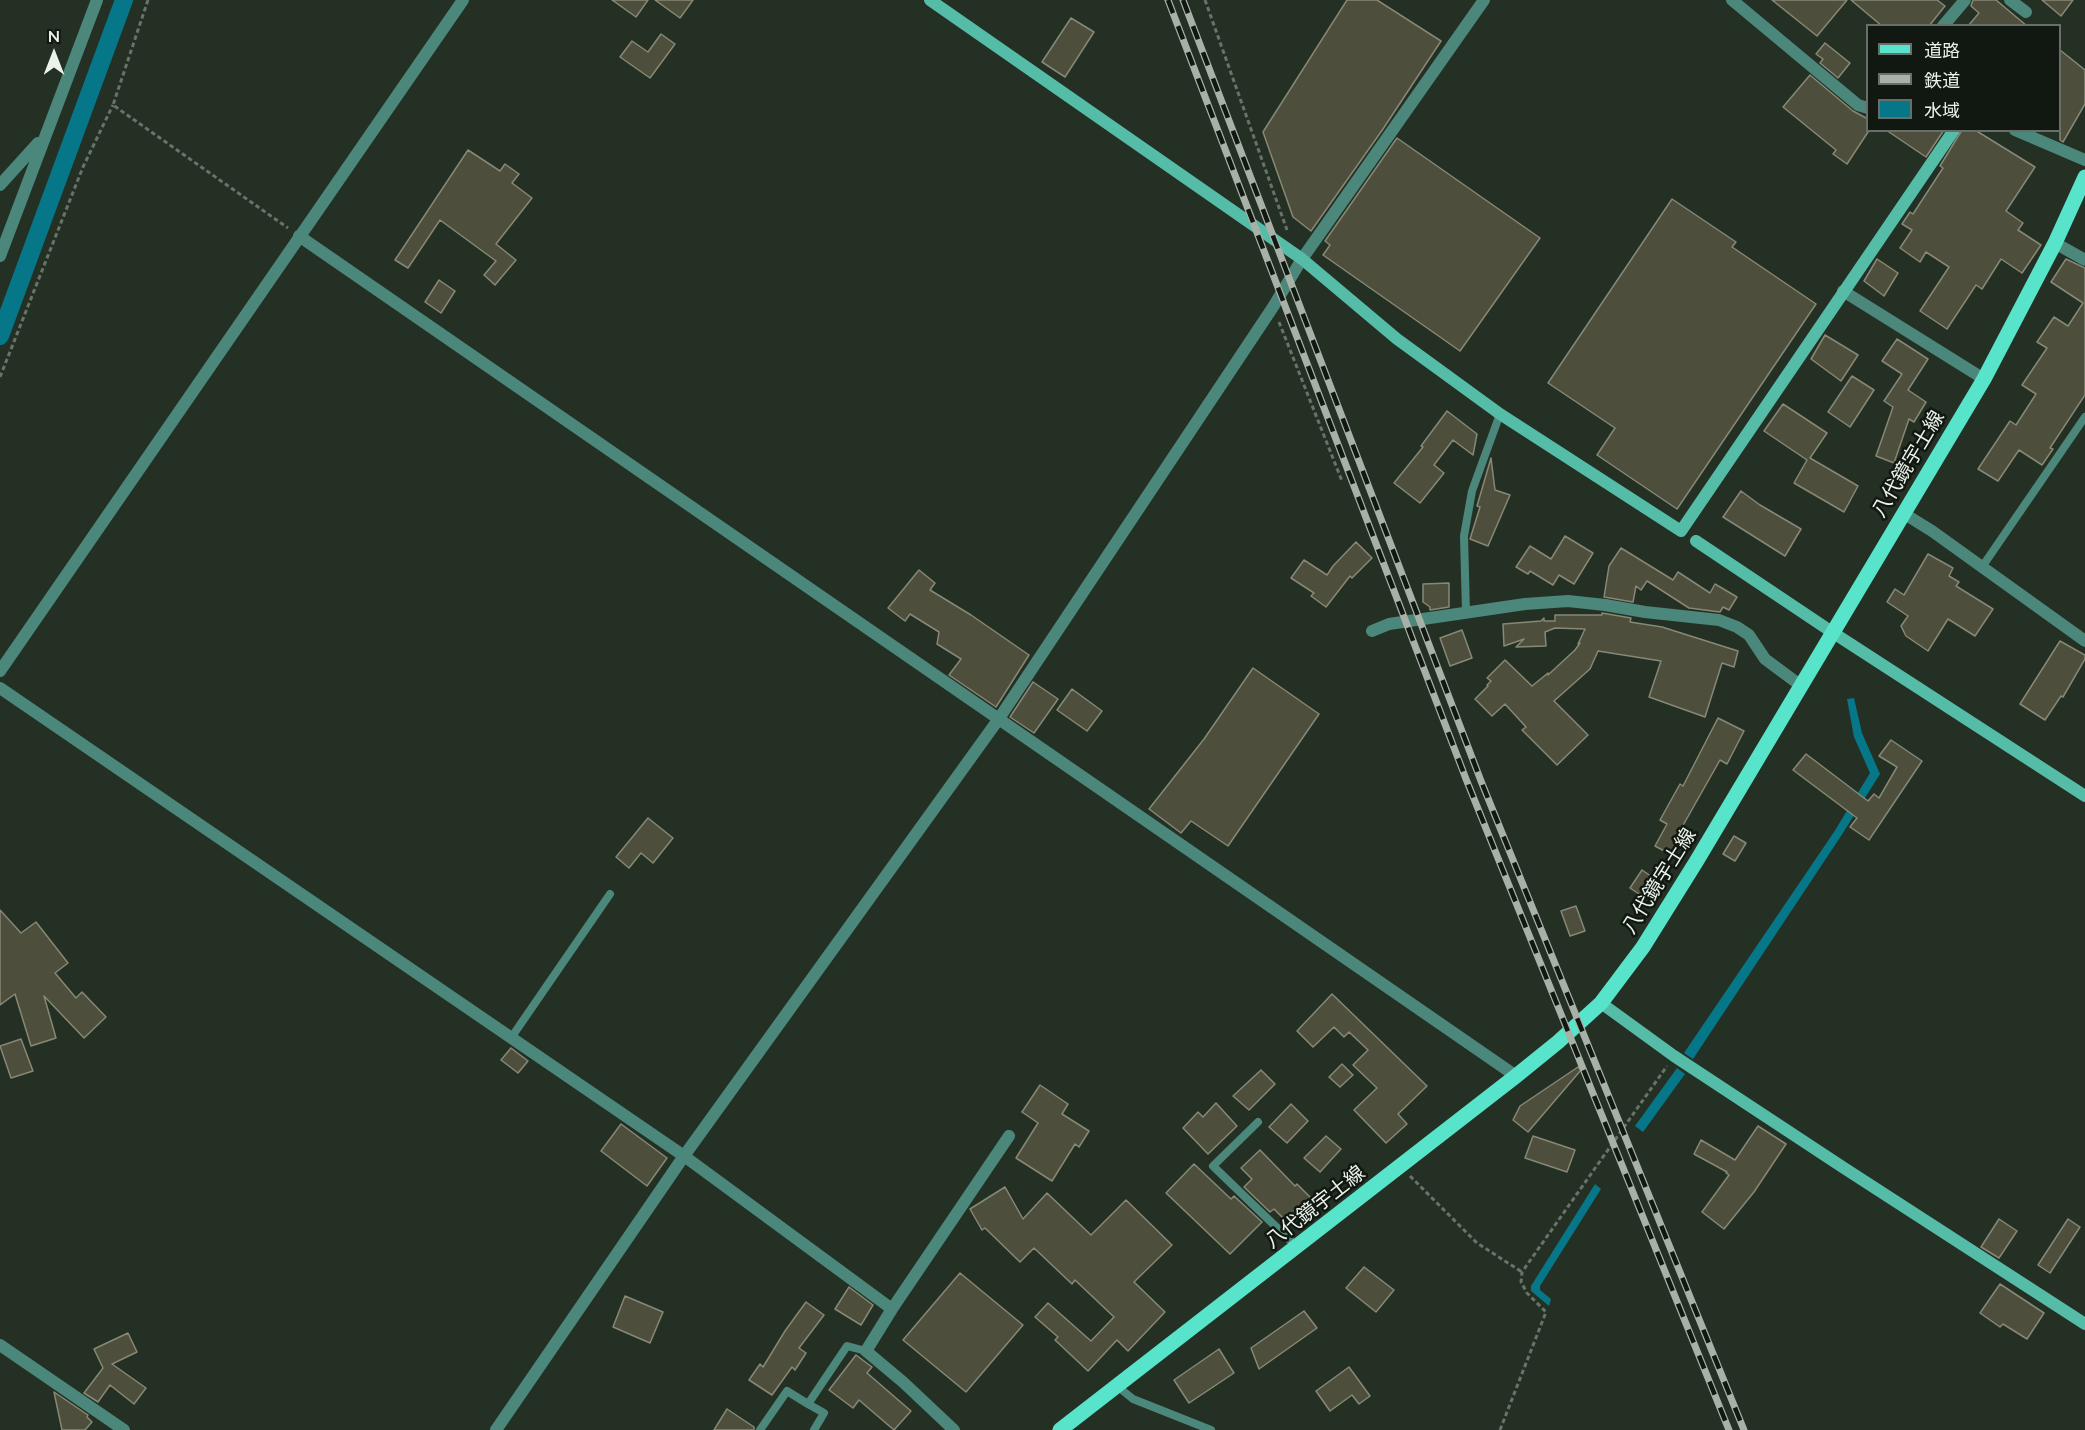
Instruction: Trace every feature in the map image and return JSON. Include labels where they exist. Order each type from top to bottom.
[{"type":"main road","name":"八代鏡宇土線","points":[[1060,1430],[1401,1167],[1558,1042],[1601,1003],[1643,946],[1696,862],[1984,379],[2055,243],[2085,177]]},
{"type":"street","points":[[0,256],[97,0]]},
{"type":"street","points":[[0,671],[463,0]]},
{"type":"street","points":[[930,0],[1302,259],[1397,339],[1500,414],[1681,531],[1953,132]]},
{"type":"street","points":[[496,1430],[684,1156],[998,720],[1302,259],[1484,0]]},
{"type":"street","points":[[1732,0],[1858,105],[1866,107]]},
{"type":"street","points":[[1945,24],[1965,0]]},
{"type":"street","points":[[2010,0],[2026,12]]},
{"type":"street","points":[[2020,132],[2085,159]]},
{"type":"street","points":[[0,186],[43,138]]},
{"type":"street","points":[[299,236],[1516,1076]]},
{"type":"street","points":[[2055,243],[2085,260]]},
{"type":"street","points":[[1843,291],[1984,379]]},
{"type":"street","points":[[1903,513],[2085,641]]},
{"type":"street","points":[[1695,541],[2085,796]]},
{"type":"street","points":[[1372,631],[1389,624],[1525,604],[1568,601],[1719,620],[1749,635],[1765,659],[1800,685]]},
{"type":"street","points":[[0,688],[684,1156],[892,1309]]},
{"type":"street","points":[[1601,1003],[1674,1056],[2085,1324]]},
{"type":"street","points":[[954,1430],[866,1351],[1009,1136]]},
{"type":"street","points":[[0,1345],[124,1430]]},
{"type":"lane","points":[[1466,613],[1464,536],[1472,491],[1500,414]]},
{"type":"lane","points":[[1982,567],[2085,417]]},
{"type":"lane","points":[[511,1038],[610,894]]},
{"type":"lane","points":[[1258,1122],[1214,1166],[1297,1247]]},
{"type":"lane","points":[[808,1404],[848,1346],[866,1351]]},
{"type":"lane","points":[[1118,1386],[1133,1399],[1211,1430]]},
{"type":"lane","points":[[760,1430],[787,1391],[824,1413],[814,1430]]},
{"type":"path","points":[[0,377],[82,167],[113,105],[148,0]]},
{"type":"path","points":[[1205,0],[1289,234],[1284,247]]},
{"type":"path","points":[[113,105],[299,236]]},
{"type":"path","points":[[1273,306],[1342,481]]},
{"type":"path","points":[[1500,1430],[1546,1312],[1527,1293],[1521,1282],[1522,1272],[1674,1056]]},
{"type":"path","points":[[1401,1167],[1477,1243],[1522,1272]]},
{"type":"water","points":[[1854,698],[1862,733],[1880,774],[1693,1059],[1684,1053],[1834,832],[1870,773],[1854,737],[1847,699]]},
{"type":"water","points":[[1677,1068],[1685,1074],[1643,1132],[1635,1126]]},
{"type":"water","points":[[1595,1184],[1601,1189],[1540,1286],[1540,1290],[1551,1299],[1549,1306],[1531,1291],[1531,1286]]},
{"type":"building","points":[[612,0],[648,0],[636,17]]},
{"type":"building","points":[[655,0],[693,0],[680,18]]},
{"type":"building","points":[[1347,0],[1377,0],[1441,41],[1383,129],[1311,231],[1293,217],[1263,132]]},
{"type":"building","points":[[1772,0],[1847,0],[1817,36]]},
{"type":"building","points":[[1851,0],[1937,0],[1945,6],[1931,24],[1880,24]]},
{"type":"building","points":[[1973,0],[1996,0],[2025,24],[1970,24],[1979,13],[1971,6]]},
{"type":"building","points":[[2042,0],[2073,0],[2061,16]]},
{"type":"building","points":[[1071,18],[1094,32],[1065,77],[1042,62]]},
{"type":"building","points":[[661,34],[675,44],[650,78],[620,57],[632,41],[648,52]]},
{"type":"building","points":[[1825,43],[1850,63],[1838,78],[1820,63],[1823,59],[1816,54]]},
{"type":"building","points":[[2061,51],[2085,70],[2085,104],[2063,142],[2060,140]]},
{"type":"building","points":[[1810,75],[1853,111],[1866,118],[1866,132],[1868,132],[1847,164],[1833,154],[1836,150],[1783,107]]},
{"type":"building","points":[[1889,132],[1943,132],[1926,157]]},
{"type":"building","points":[[1961,132],[1978,132],[2035,167],[2006,211],[2023,223],[2018,230],[2041,245],[2022,273],[2001,259],[1982,289],[1976,285],[1947,329],[1920,311],[1949,267],[1926,252],[1920,262],[1900,248],[1912,230],[1902,224],[1910,212],[1913,214],[1943,168],[1940,166]]},
{"type":"building","points":[[1397,138],[1540,238],[1460,351],[1323,255],[1330,245],[1325,241]]},
{"type":"building","points":[[468,150],[500,171],[505,164],[519,174],[512,183],[532,198],[496,244],[516,260],[495,285],[484,275],[496,261],[440,220],[408,268],[395,260]]},
{"type":"building","points":[[1672,199],[1736,242],[1732,247],[1816,304],[1677,509],[1597,455],[1615,428],[1548,383]]},
{"type":"building","points":[[1877,259],[1898,273],[1884,296],[1864,281]]},
{"type":"building","points":[[2066,259],[2085,268],[2085,395],[2050,448],[2053,449],[2042,465],[2019,450],[1998,481],[1978,469],[2010,421],[2016,425],[2036,394],[2022,385],[2047,348],[2037,342],[2054,317],[2068,326],[2083,303],[2051,282]]},
{"type":"building","points":[[439,280],[455,291],[441,313],[425,302]]},
{"type":"building","points":[[1825,335],[1858,355],[1841,381],[1811,359]]},
{"type":"building","points":[[1897,339],[1928,359],[1908,390],[1926,402],[1914,422],[1909,419],[1894,463],[1876,456],[1893,407],[1884,401],[1902,374],[1882,361]]},
{"type":"building","points":[[1852,376],[1874,390],[1850,427],[1828,412]]},
{"type":"building","points":[[1783,404],[1827,433],[1810,458],[1858,486],[1844,512],[1794,483],[1807,460],[1764,431]]},
{"type":"building","points":[[1447,411],[1477,434],[1473,455],[1453,440],[1434,465],[1444,473],[1420,503],[1394,483],[1423,447],[1421,446]]},
{"type":"building","points":[[1491,458],[1495,490],[1510,495],[1488,546],[1470,539]]},
{"type":"building","points":[[1741,491],[1801,529],[1785,556],[1723,517]]},
{"type":"building","points":[[1565,536],[1593,553],[1574,584],[1559,575],[1553,585],[1530,571],[1528,574],[1516,567],[1530,546],[1551,559]]},
{"type":"building","points":[[1356,542],[1372,558],[1352,578],[1350,576],[1326,607],[1311,596],[1314,593],[1291,578],[1304,560],[1327,575]]},
{"type":"building","points":[[1621,548],[1673,580],[1678,572],[1710,593],[1715,584],[1737,597],[1729,610],[1723,607],[1720,612],[1689,608],[1647,581],[1641,590],[1636,586],[1633,602],[1604,597],[1609,566]]},
{"type":"building","points":[[1928,554],[1953,568],[1949,576],[1959,582],[1956,586],[1993,609],[1975,636],[1948,619],[1928,651],[1906,636],[1901,626],[1908,616],[1887,602],[1895,589],[1904,595]]},
{"type":"building","points":[[919,570],[935,583],[930,590],[1029,655],[996,707],[949,675],[961,659],[937,644],[939,632],[910,614],[905,621],[888,608]]},
{"type":"building","points":[[1449,583],[1449,607],[1430,610],[1430,607],[1423,602],[1423,584]]},
{"type":"building","points":[[1602,613],[1631,618],[1630,622],[1662,627],[1738,651],[1734,667],[1722,663],[1705,717],[1649,697],[1661,661],[1598,651],[1590,669],[1554,701],[1588,735],[1557,765],[1522,730],[1526,727],[1505,704],[1492,716],[1475,699],[1491,681],[1487,678],[1505,660],[1532,686],[1548,673],[1548,675],[1575,650],[1585,629],[1555,628],[1545,632],[1546,646],[1516,647],[1524,639],[1504,646],[1503,624],[1541,621],[1544,618],[1544,621],[1555,621],[1555,615],[1602,615]]},
{"type":"building","points":[[1462,630],[1472,658],[1450,666],[1440,638]]},
{"type":"building","points":[[2060,641],[2085,655],[2085,659],[2063,697],[2061,696],[2045,720],[2020,704]]},
{"type":"building","points":[[1253,668],[1319,714],[1228,846],[1191,821],[1181,833],[1149,809],[1204,739]]},
{"type":"building","points":[[1033,682],[1058,699],[1034,733],[1010,717]]},
{"type":"building","points":[[1072,689],[1102,711],[1087,731],[1057,710]]},
{"type":"building","points":[[1718,718],[1744,731],[1727,764],[1720,760],[1677,836],[1679,837],[1670,854],[1655,846],[1667,824],[1660,820],[1680,784],[1683,786]]},
{"type":"building","points":[[1891,740],[1922,761],[1869,840],[1850,827],[1857,818],[1793,770],[1806,754],[1868,801],[1874,794],[1879,798],[1897,767],[1879,756]]},
{"type":"building","points":[[648,818],[673,838],[653,863],[641,853],[629,868],[616,857]]},
{"type":"building","points":[[1734,836],[1746,843],[1735,861],[1723,854]]},
{"type":"building","points":[[1642,870],[1655,879],[1642,896],[1630,888]]},
{"type":"building","points":[[1576,906],[1585,931],[1570,936],[1561,911]]},
{"type":"building","points":[[0,910],[21,933],[36,922],[68,963],[55,973],[76,998],[82,992],[106,1017],[84,1038],[44,996],[56,1038],[31,1046],[15,994],[0,1005]]},
{"type":"building","points":[[1332,994],[1427,1086],[1398,1114],[1407,1124],[1386,1143],[1354,1110],[1377,1088],[1353,1065],[1368,1050],[1349,1032],[1344,1037],[1334,1027],[1313,1047],[1297,1031]]},
{"type":"building","points":[[21,1039],[33,1071],[11,1078],[0,1046]]},
{"type":"building","points":[[511,1048],[528,1061],[518,1073],[501,1060]]},
{"type":"building","points":[[1342,1064],[1353,1075],[1340,1087],[1329,1077]]},
{"type":"building","points":[[1578,1067],[1581,1070],[1528,1132],[1513,1120],[1520,1106]]},
{"type":"building","points":[[1261,1070],[1275,1084],[1249,1110],[1233,1096]]},
{"type":"building","points":[[1040,1085],[1068,1104],[1062,1114],[1089,1131],[1079,1147],[1075,1144],[1052,1181],[1016,1158],[1038,1123],[1022,1112]]},
{"type":"building","points":[[1216,1103],[1237,1126],[1208,1154],[1183,1128],[1198,1112],[1203,1117]]},
{"type":"building","points":[[1291,1104],[1308,1121],[1287,1143],[1269,1127]]},
{"type":"building","points":[[621,1124],[667,1158],[647,1186],[601,1151]]},
{"type":"building","points":[[1758,1126],[1786,1144],[1754,1192],[1724,1229],[1702,1212],[1729,1175],[1694,1154],[1701,1140],[1735,1160]]},
{"type":"building","points":[[1326,1136],[1341,1149],[1320,1172],[1304,1158]]},
{"type":"building","points":[[1533,1136],[1575,1150],[1567,1172],[1525,1158]]},
{"type":"building","points":[[1260,1150],[1295,1186],[1297,1184],[1312,1199],[1288,1223],[1274,1209],[1270,1212],[1244,1187],[1252,1179],[1241,1168]]},
{"type":"building","points":[[1194,1164],[1231,1199],[1234,1196],[1262,1222],[1230,1254],[1166,1193]]},
{"type":"building","points":[[1005,1187],[1023,1219],[1047,1193],[1091,1235],[1126,1200],[1172,1245],[1134,1282],[1165,1312],[1128,1351],[1117,1340],[1088,1371],[1055,1340],[1058,1337],[1035,1317],[1048,1303],[1091,1341],[1114,1317],[1075,1280],[1072,1284],[1034,1248],[1020,1262],[985,1228],[982,1230],[970,1209]]},
{"type":"building","points":[[1999,1219],[2017,1231],[1999,1258],[1981,1247]]},
{"type":"building","points":[[2068,1219],[2080,1227],[2050,1273],[2038,1265]]},
{"type":"building","points":[[1364,1267],[1394,1290],[1376,1312],[1346,1288]]},
{"type":"building","points":[[960,1273],[1023,1325],[966,1392],[903,1340]]},
{"type":"building","points":[[2000,1284],[2044,1313],[2027,1339],[2003,1324],[2000,1327],[1980,1313]]},
{"type":"building","points":[[849,1287],[873,1305],[861,1325],[835,1309]]},
{"type":"building","points":[[625,1296],[663,1312],[650,1343],[613,1327]]},
{"type":"building","points":[[806,1302],[824,1315],[799,1348],[806,1353],[795,1370],[792,1367],[772,1395],[749,1380],[760,1364],[763,1367]]},
{"type":"building","points":[[1304,1311],[1317,1328],[1259,1369],[1251,1348]]},
{"type":"building","points":[[128,1333],[137,1352],[112,1364],[146,1388],[134,1404],[110,1385],[98,1402],[84,1393],[103,1368],[94,1349]]},
{"type":"building","points":[[1219,1349],[1234,1373],[1189,1403],[1174,1380]]},
{"type":"building","points":[[856,1355],[872,1367],[867,1373],[911,1411],[894,1430],[859,1400],[853,1408],[829,1390]]},
{"type":"building","points":[[1349,1367],[1370,1396],[1359,1404],[1352,1395],[1330,1411],[1316,1391]]},
{"type":"building","points":[[54,1392],[88,1415],[87,1417],[92,1422],[85,1430],[62,1430]]},
{"type":"building","points":[[727,1409],[754,1427],[754,1430],[714,1430]]},
{"type":"waterway","points":[[0,336],[124,0]]},
{"type":"railway","points":[[1168,0],[1466,779],[1729,1430]]},
{"type":"railway","points":[[1183,0],[1481,781],[1744,1430]]}]
